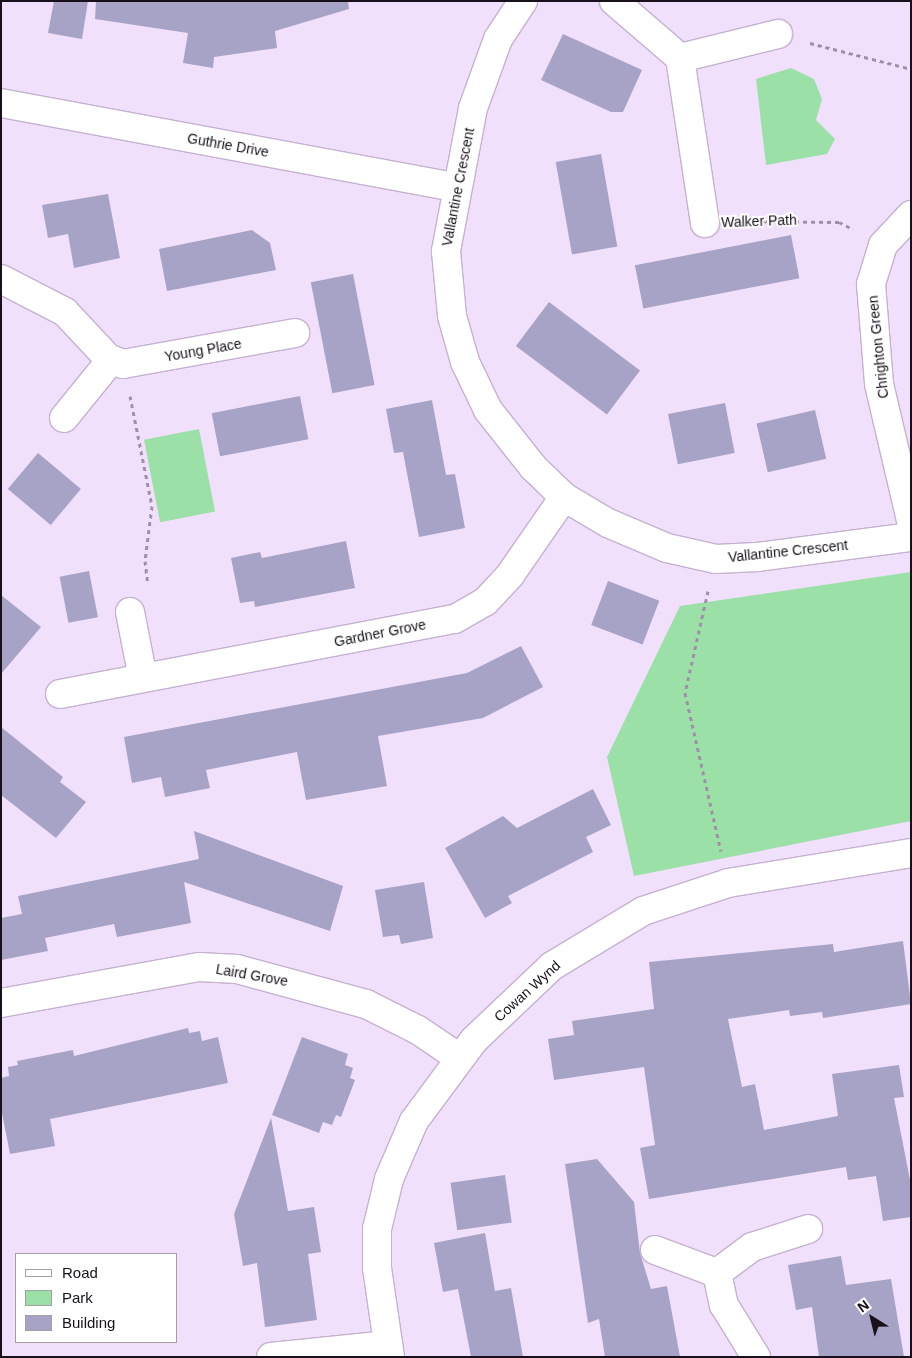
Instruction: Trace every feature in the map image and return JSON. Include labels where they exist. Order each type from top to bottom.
[{"type":"street","name":"Vallantine Crescent","points":[[523,1],[495,48],[473,108],[455,187],[446,251],[452,316],[465,362],[488,410],[533,467],[564,497],[608,523],[659,544],[716,559],[911,537]]},
{"type":"street","points":[[614,1],[680,58],[778,34]]},
{"type":"street","name":"Walker Path","points":[[680,58],[706,223]]},
{"type":"street","name":"Guthrie Drive","points":[[1,104],[455,187]]},
{"type":"street","name":"Chrighton Green","points":[[911,215],[883,245],[871,284],[879,384],[911,520]]},
{"type":"street","points":[[1,279],[65,312],[117,362],[64,418]]},
{"type":"street","name":"Young Place","points":[[117,362],[295,333]]},
{"type":"street","name":"Gardner Grove","points":[[60,694],[455,619],[486,602],[510,575],[564,497]]},
{"type":"street","points":[[130,612],[143,678]]},
{"type":"street","name":"Cowan Wynd","points":[[388,1351],[377,1229],[389,1178],[414,1120],[458,1058],[552,966],[643,911],[728,883],[911,853]]},
{"type":"street","name":"Laird Grove","points":[[1,1003],[200,967],[237,969],[366,1004],[418,1030],[458,1058]]},
{"type":"street","points":[[717,1273],[752,1247],[808,1230]]},
{"type":"street","points":[[655,1250],[717,1273]]},
{"type":"street","points":[[717,1273],[724,1305],[756,1357]]},
{"type":"street","points":[[271,1357],[388,1351]]},
{"type":"path","points":[[778,34],[911,69]]},
{"type":"path","name":"Walker Path","points":[[706,223],[838,222],[883,245]]},
{"type":"path","points":[[117,362],[152,506],[145,561],[149,599],[128,602],[130,612]]},
{"type":"path","points":[[716,559],[685,693],[728,883]]},
{"type":"green space","points":[[791,68],[814,79],[822,99],[816,120],[835,139],[827,154],[766,165],[756,79]]},
{"type":"green space","points":[[199,429],[215,511],[160,522],[144,440]]},
{"type":"green space","points":[[911,572],[911,821],[634,876],[607,757],[680,606]]},
{"type":"building","points":[[54,1],[88,1],[82,39],[48,33]]},
{"type":"building","points":[[96,1],[348,1],[349,9],[275,31],[277,48],[214,57],[213,68],[183,63],[188,33],[95,19]]},
{"type":"building","points":[[563,34],[642,70],[623,112],[611,112],[541,80]]},
{"type":"building","points":[[601,154],[617,247],[572,255],[556,162]]},
{"type":"building","points":[[108,194],[120,258],[74,268],[68,234],[48,238],[42,205]]},
{"type":"building","points":[[252,230],[270,243],[276,270],[167,291],[159,249]]},
{"type":"building","points":[[791,235],[799,278],[643,309],[635,265]]},
{"type":"building","points":[[353,274],[375,385],[332,393],[311,282]]},
{"type":"building","points":[[549,302],[640,371],[607,415],[516,346]]},
{"type":"building","points":[[300,396],[308,439],[220,456],[212,413]]},
{"type":"building","points":[[432,400],[446,475],[455,474],[465,528],[419,537],[403,452],[394,453],[386,409]]},
{"type":"building","points":[[725,403],[735,453],[678,464],[668,414]]},
{"type":"building","points":[[815,410],[826,459],[768,472],[757,423]]},
{"type":"building","points":[[38,453],[81,489],[51,525],[8,489]]},
{"type":"building","points":[[346,541],[355,588],[255,607],[254,601],[240,603],[231,558],[260,552],[262,558]]},
{"type":"building","points":[[89,571],[98,617],[69,623],[60,577]]},
{"type":"building","points":[[608,581],[659,601],[643,645],[591,625]]},
{"type":"building","points":[[1,595],[41,627],[1,674]]},
{"type":"building","points":[[521,646],[543,687],[483,718],[378,736],[387,786],[306,800],[297,752],[206,770],[210,788],[165,797],[161,777],[132,783],[124,737],[467,673]]},
{"type":"building","points":[[1,727],[63,777],[60,782],[86,802],[56,838],[1,795]]},
{"type":"building","points":[[593,789],[611,825],[586,837],[593,852],[508,896],[512,903],[485,918],[445,848],[503,816],[517,828]]},
{"type":"building","points":[[194,831],[343,886],[330,931],[184,882],[191,923],[117,937],[114,924],[45,938],[48,951],[1,960],[1,918],[22,914],[18,896],[199,859]]},
{"type":"building","points":[[424,882],[433,938],[401,944],[399,935],[383,937],[375,890]]},
{"type":"building","points":[[903,941],[911,1004],[823,1018],[822,1012],[790,1016],[789,1010],[728,1019],[742,1087],[755,1084],[764,1130],[838,1116],[832,1074],[899,1065],[904,1097],[894,1098],[911,1185],[911,1217],[883,1221],[876,1176],[848,1180],[846,1167],[649,1199],[640,1148],[655,1145],[644,1067],[554,1080],[548,1039],[574,1035],[572,1021],[654,1009],[649,962],[833,944],[834,952]]},
{"type":"building","points":[[188,1028],[189,1033],[200,1031],[202,1041],[218,1037],[228,1083],[50,1119],[55,1146],[10,1154],[1,1108],[1,1078],[9,1076],[8,1067],[18,1065],[17,1061],[73,1050],[74,1056]]},
{"type":"building","points":[[302,1037],[348,1054],[345,1065],[353,1068],[350,1078],[355,1080],[341,1117],[336,1115],[332,1125],[323,1122],[319,1133],[272,1115]]},
{"type":"building","points":[[271,1118],[288,1211],[314,1207],[321,1252],[308,1254],[317,1320],[265,1327],[257,1263],[243,1266],[234,1214]]},
{"type":"building","points":[[597,1159],[634,1202],[640,1253],[651,1289],[667,1286],[680,1357],[605,1357],[599,1319],[588,1323],[565,1164]]},
{"type":"building","points":[[505,1175],[512,1223],[457,1230],[451,1183]]},
{"type":"building","points":[[485,1233],[495,1291],[511,1288],[523,1357],[471,1357],[458,1289],[443,1292],[434,1243]]},
{"type":"building","points":[[841,1256],[846,1285],[891,1279],[904,1357],[819,1357],[812,1307],[796,1310],[788,1265]]}]
